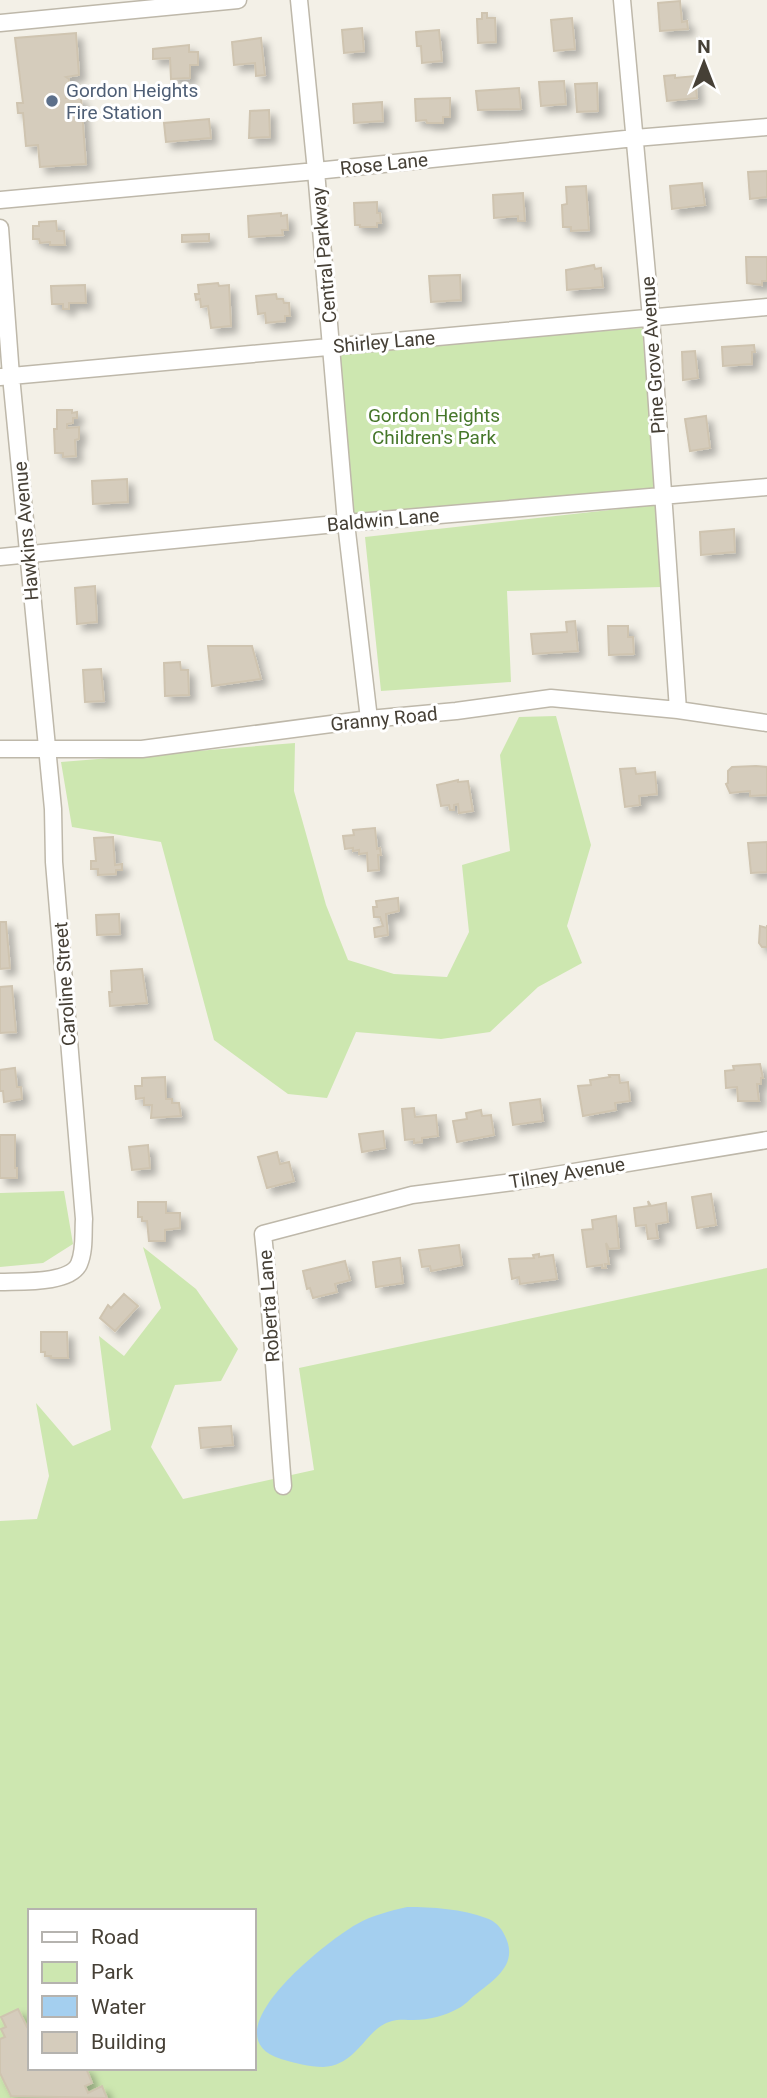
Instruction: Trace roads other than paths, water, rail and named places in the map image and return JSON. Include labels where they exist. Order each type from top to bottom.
[{"type":"street","points":[[0,23],[238,0]]},
{"type":"street","name":"Central Parkway","points":[[299,0],[346,523],[369,719]]},
{"type":"street","name":"Pine Grove Avenue","points":[[622,0],[651,318],[678,710]]},
{"type":"street","name":"Rose Lane","points":[[0,200],[767,127]]},
{"type":"street","name":"Hawkins Avenue","points":[[0,228],[6,376],[28,555],[47,750]]},
{"type":"street","name":"Shirley Lane","points":[[6,376],[767,307]]},
{"type":"street","name":"Baldwin Lane","points":[[0,557],[346,523],[767,487]]},
{"type":"street","name":"Granny Road","points":[[0,749],[142,750],[369,719],[443,713],[551,698],[678,710],[767,723]]},
{"type":"street","name":"Caroline Street","points":[[0,1282],[54,1279],[71,1273],[78,1267],[83,1254],[84,1219],[47,750]]},
{"type":"street","name":"Tilney Avenue","points":[[367,1207],[412,1195],[513,1182],[767,1140]]},
{"type":"street","name":"Roberta Lane","points":[[284,1486],[263,1234],[367,1207]]},
{"type":"water","points":[[407,1907],[457,1911],[492,1921],[502,1930],[509,1946],[507,1963],[503,1970],[459,2008],[431,2018],[397,2020],[383,2025],[354,2053],[335,2065],[318,2067],[297,2063],[281,2059],[262,2047],[257,2030],[264,2010],[300,1967],[357,1924]]},
{"type":"place","name":"Gordon Heights Fire Station","points":[[52,101]]},
{"type":"park label","name":"Gordon Heights Children's Park","points":[[434,426]]}]
